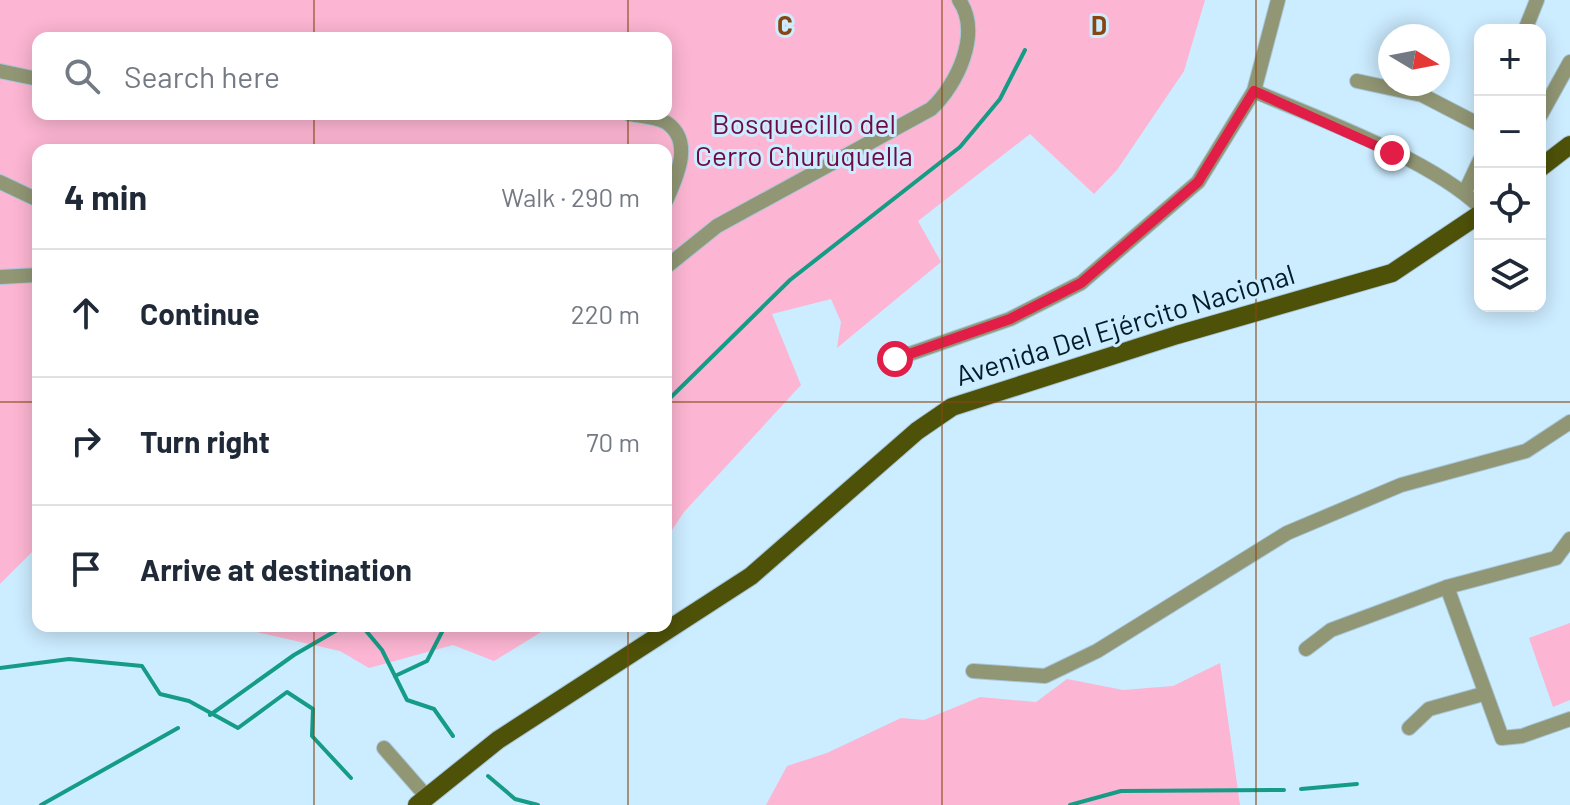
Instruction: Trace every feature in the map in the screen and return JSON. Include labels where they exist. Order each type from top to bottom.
[{"type":"main road","points":[[1546,163],[1570,145]]},
{"type":"main road","name":"Avenida Del Ejército Nacional","points":[[672,627],[751,576],[917,431],[952,407],[1177,335],[1392,273],[1474,218]]},
{"type":"main road","name":"Avenida Del Ejército Nacional","points":[[422,801],[498,740],[665,632]]},
{"type":"street","points":[[672,262],[717,226],[931,109],[948,90],[965,50],[967,20],[959,0]]},
{"type":"street","points":[[895,359],[1010,319],[1081,283],[1198,182],[1254,91],[1278,0]]},
{"type":"street","points":[[1527,24],[1537,0]]},
{"type":"street","points":[[1546,105],[1570,62]]},
{"type":"street","points":[[0,71],[32,78]]},
{"type":"street","points":[[1357,81],[1422,95],[1474,122]]},
{"type":"street","points":[[1254,91],[1392,153],[1465,192],[1474,201]]},
{"type":"street","points":[[657,120],[666,122],[678,136],[681,167],[672,187]]},
{"type":"street","points":[[1465,192],[1476,168]]},
{"type":"street","points":[[0,182],[32,197]]},
{"type":"street","points":[[0,277],[32,275]]},
{"type":"street","points":[[973,671],[1045,676],[1097,651],[1287,533],[1401,485],[1526,451],[1570,422]]},
{"type":"street","points":[[1306,649],[1331,630],[1447,587],[1556,558],[1570,539]]},
{"type":"street","points":[[1447,587],[1483,694],[1502,738],[1522,736],[1570,719]]},
{"type":"street","points":[[1409,728],[1429,709],[1483,694]]},
{"type":"street","points":[[384,748],[422,801]]},
{"type":"green space","name":"Bosquecillo del Cerro Churuquella","points":[[0,0],[1205,0],[1184,71],[1117,170],[1094,194],[1030,134],[918,221],[941,262],[837,348],[841,322],[831,299],[772,314],[801,385],[684,512],[672,530],[672,144],[32,144],[32,552],[0,584]]},
{"type":"green space","points":[[1570,623],[1570,700],[1553,707],[1529,638]]},
{"type":"green space","points":[[256,632],[541,632],[494,661],[453,645],[369,668],[340,651]]},
{"type":"green space","points":[[1220,663],[1240,805],[766,805],[787,766],[827,753],[901,718],[924,720],[980,697],[1036,702],[1067,679],[1123,690],[1173,686]]},
{"type":"waterway","points":[[672,396],[790,280],[960,147],[1000,99],[1025,50]]},
{"type":"waterway","points":[[210,715],[294,655],[334,632]]},
{"type":"waterway","points":[[367,632],[382,650],[407,700],[434,709],[453,736]]},
{"type":"waterway","points":[[395,676],[427,661],[442,632]]},
{"type":"waterway","points":[[0,668],[69,659],[142,666],[160,694],[189,701],[238,728],[287,692],[313,709],[312,736],[351,778]]},
{"type":"waterway","points":[[41,805],[178,728]]},
{"type":"waterway","points":[[488,776],[515,799],[538,805]]},
{"type":"waterway","points":[[1301,789],[1357,784]]},
{"type":"waterway","points":[[1070,805],[1121,791],[1284,790]]},
{"type":"route","points":[[895,359],[1010,319],[1081,283],[1198,182],[1241,117],[1254,91],[1392,153]]}]
